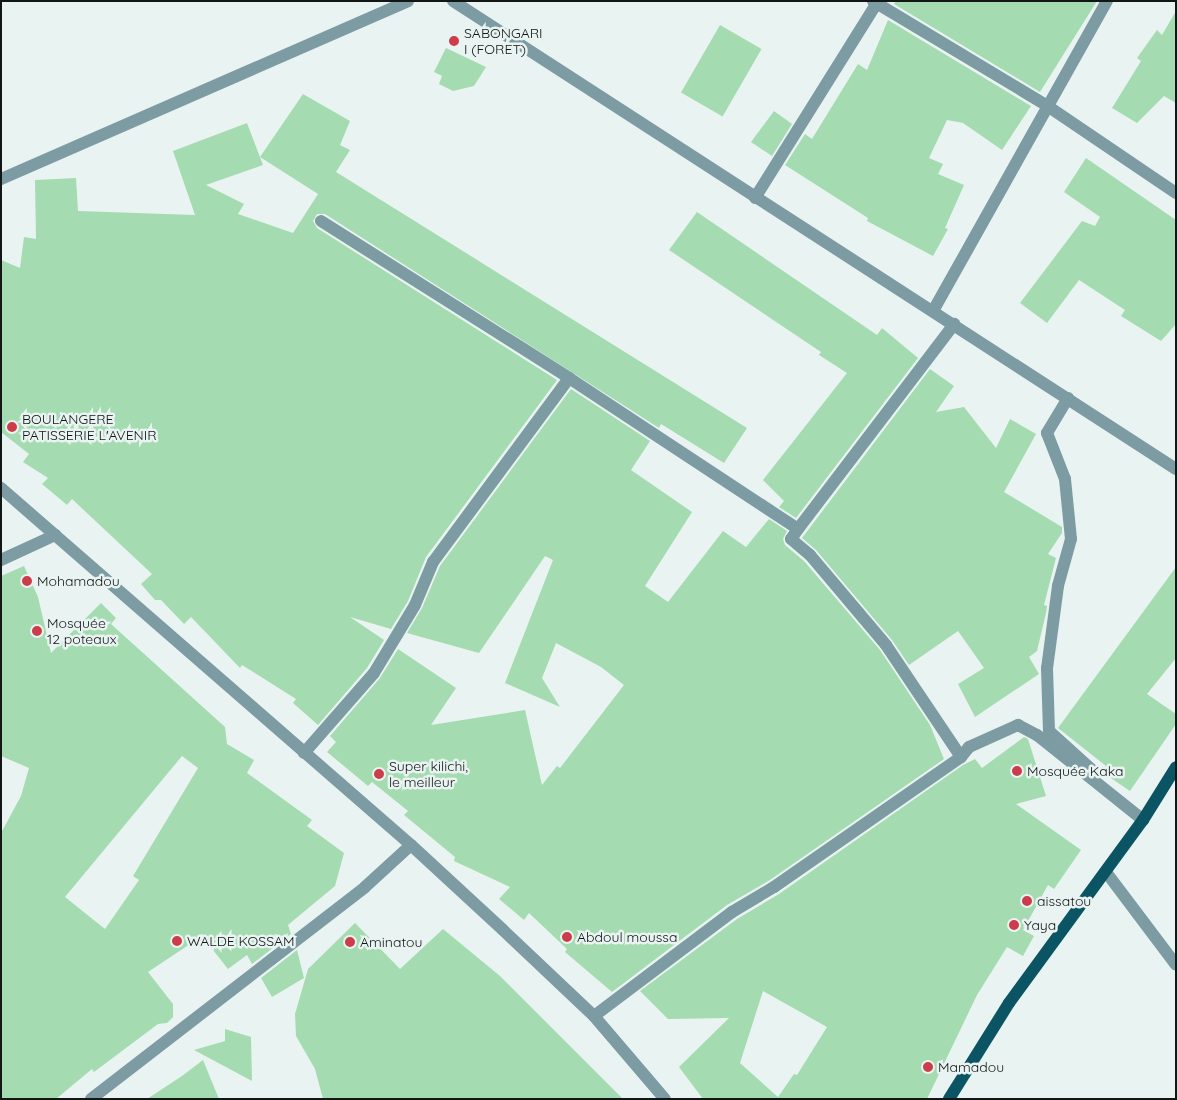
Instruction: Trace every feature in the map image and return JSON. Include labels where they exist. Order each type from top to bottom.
[{"type":"main road","points":[[949,1099],[1009,1002],[1143,820],[1176,767]]},
{"type":"street","points":[[1,180],[408,1]]},
{"type":"street","points":[[453,1],[754,198],[933,310],[1176,469]]},
{"type":"street","points":[[933,310],[1046,105],[1108,1]]},
{"type":"street","points":[[754,198],[876,2],[1046,105],[1176,193]]},
{"type":"street","points":[[321,221],[569,378],[798,529]]},
{"type":"street","points":[[954,324],[791,539],[810,555],[886,645],[961,757]]},
{"type":"street","points":[[304,753],[374,673],[415,605],[433,562],[569,378]]},
{"type":"street","points":[[1068,398],[1047,433],[1066,479],[1072,539],[1058,586],[1047,668],[1050,731],[1106,782],[1110,792]]},
{"type":"street","points":[[1,488],[411,845],[594,1016],[665,1099]]},
{"type":"street","points":[[1,560],[55,535]]},
{"type":"street","points":[[594,1016],[732,912],[774,887],[961,757],[969,747],[1018,725],[1037,735],[1143,820]]},
{"type":"street","points":[[91,1099],[365,887],[411,845]]},
{"type":"street","points":[[1106,872],[1176,965]]},
{"type":"building","points":[[896,1],[1097,1],[1040,92],[894,4]]},
{"type":"building","points":[[1176,11],[1176,103],[1164,96],[1137,123],[1112,108],[1141,61],[1137,58],[1157,30],[1162,35]]},
{"type":"building","points":[[888,20],[1031,106],[1002,150],[963,123],[947,120],[929,158],[943,164],[938,174],[964,185],[945,228],[948,229],[933,256],[867,221],[868,218],[785,165],[805,134],[812,139],[858,64],[867,70]]},
{"type":"building","points":[[720,25],[762,49],[723,117],[681,93]]},
{"type":"building","points":[[446,48],[486,67],[474,86],[453,91],[439,84],[442,76],[434,72]]},
{"type":"building","points":[[303,94],[350,121],[340,145],[350,150],[336,172],[747,428],[724,463],[661,424],[659,428],[325,214],[317,214],[313,221],[317,228],[557,380],[426,557],[408,601],[391,629],[350,617],[384,640],[367,668],[318,725],[293,703],[296,699],[242,665],[240,668],[191,617],[184,624],[161,600],[155,600],[141,584],[152,574],[72,499],[67,505],[42,484],[48,478],[23,462],[29,454],[1,432],[1,260],[20,268],[24,237],[36,239],[35,180],[76,178],[78,211],[195,215],[173,151],[247,123],[263,165],[206,185],[244,204],[238,214],[293,233],[318,194],[260,157]]},
{"type":"building","points":[[774,111],[792,124],[772,156],[751,142]]},
{"type":"building","points":[[1086,158],[1176,220],[1176,324],[1161,341],[1121,316],[1125,310],[1079,280],[1047,323],[1020,303],[1082,221],[1095,226],[1100,217],[1064,192]]},
{"type":"building","points":[[697,212],[877,335],[882,328],[918,358],[796,518],[779,507],[784,501],[763,480],[847,373],[819,355],[821,352],[669,250]]},
{"type":"building","points":[[930,369],[954,386],[936,412],[964,407],[996,448],[1010,419],[1036,434],[1004,492],[1062,527],[1062,533],[1048,554],[1056,558],[1044,605],[1047,606],[1046,613],[1037,651],[1029,657],[1039,674],[975,717],[958,684],[984,668],[958,631],[909,665],[892,640],[816,550],[802,538]]},
{"type":"building","points":[[571,389],[650,441],[631,470],[692,512],[645,586],[668,602],[723,531],[746,547],[769,519],[787,531],[783,539],[785,545],[804,561],[880,650],[930,725],[944,759],[770,880],[727,905],[612,992],[565,952],[567,949],[529,913],[524,920],[499,899],[510,887],[454,861],[455,857],[404,815],[408,811],[372,782],[368,786],[327,752],[336,742],[330,736],[380,678],[398,649],[456,688],[431,725],[525,710],[542,785],[557,766],[560,768],[624,685],[601,667],[556,643],[542,678],[560,707],[505,683],[553,560],[545,556],[479,653],[407,633],[422,608],[440,566]]},
{"type":"building","points":[[24,566],[38,597],[51,653],[101,603],[116,618],[111,624],[225,727],[227,744],[254,760],[247,773],[312,820],[307,826],[344,853],[335,886],[288,925],[291,934],[252,964],[247,955],[228,969],[202,936],[148,972],[173,1004],[173,1017],[167,1023],[158,1024],[94,1072],[92,1069],[56,1099],[1,1099],[1,833],[21,796],[29,768],[1,756],[1,576]],"holes":[[[182,756],[198,768],[133,876],[139,880],[105,929],[65,897]]]},
{"type":"building","points":[[1176,567],[1176,658],[1147,694],[1176,714],[1176,724],[1130,791],[1102,772],[1106,766],[1058,728]]},
{"type":"building","points":[[1024,737],[1028,739],[1046,796],[1016,804],[1081,850],[1054,889],[1048,885],[1023,930],[1034,936],[1023,956],[1007,947],[977,995],[927,1099],[703,1099],[679,1067],[729,1018],[668,1019],[640,991],[737,919],[779,894],[963,765],[975,759],[982,768]],"holes":[[[763,991],[827,1027],[797,1075],[794,1074],[778,1097],[740,1063]]]},
{"type":"building","points":[[355,923],[400,969],[443,929],[500,976],[623,1099],[323,1099],[315,1069],[296,1036],[295,1014],[308,969]]},
{"type":"building","points":[[297,950],[304,978],[272,997],[261,978]]},
{"type":"building","points":[[225,1029],[251,1037],[252,1081],[194,1050],[225,1041]]},
{"type":"building","points":[[203,1060],[219,1099],[147,1099],[182,1076]]},
{"type":"place","name":"SABONGARI I (FORET)","points":[[454,41]]},
{"type":"place","name":"BOULANGERE PATISSERIE L'AVENIR","points":[[12,427]]},
{"type":"place","name":"Mohamadou","points":[[27,581]]},
{"type":"place","name":"Mosquée 12 poteaux","points":[[37,631]]},
{"type":"place","name":"Mosquée Kaka","points":[[1017,771]]},
{"type":"place","name":"Super kilichi, le meilleur","points":[[379,774]]},
{"type":"place","name":"aissatou","points":[[1027,901]]},
{"type":"place","name":"Yaya","points":[[1014,925]]},
{"type":"place","name":"Abdoul moussa","points":[[567,937]]},
{"type":"place","name":"WALDE KOSSAM","points":[[177,941]]},
{"type":"place","name":"Aminatou","points":[[350,942]]},
{"type":"place","name":"Mamadou","points":[[928,1067]]}]
